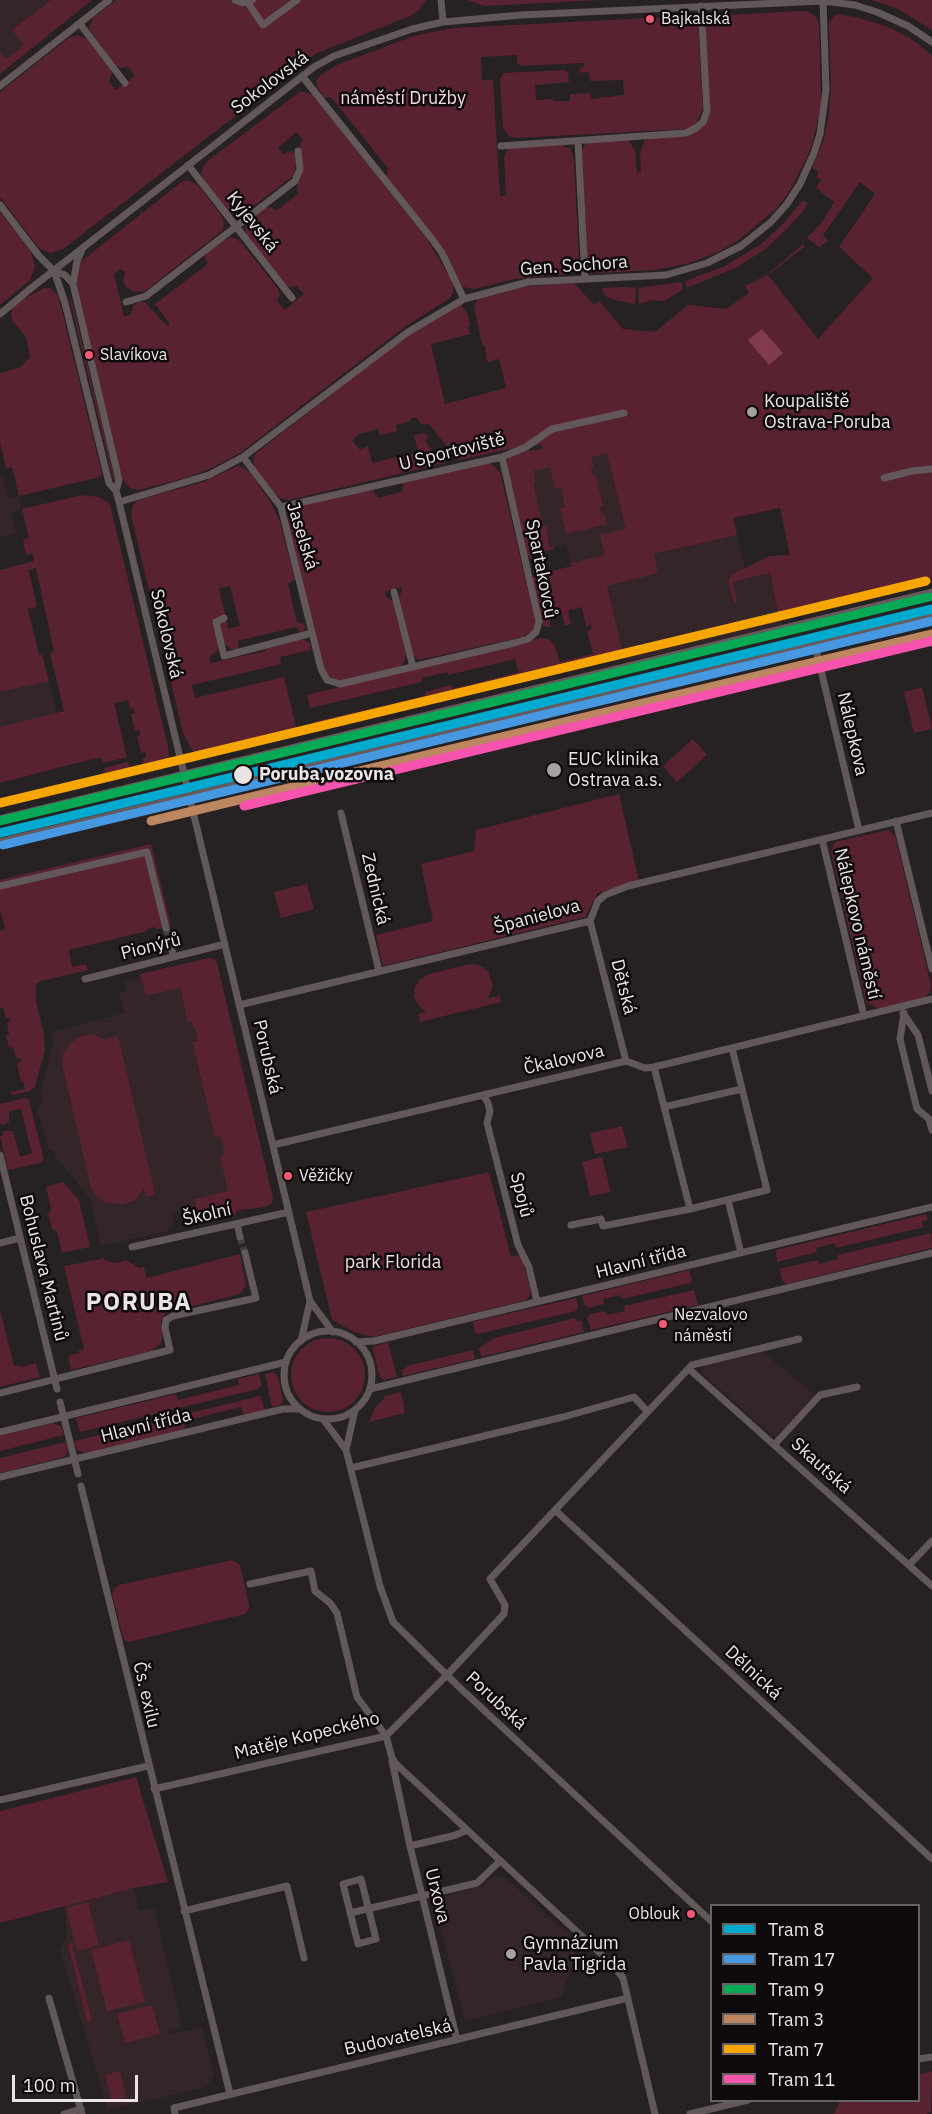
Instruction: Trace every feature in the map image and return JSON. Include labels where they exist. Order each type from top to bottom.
[{"type":"main road","points":[[0,820],[186,779],[932,593]]},
{"type":"main road","points":[[0,843],[932,616]]},
{"type":"street","points":[[0,86],[109,0]]},
{"type":"street","points":[[235,0],[250,2],[263,25],[297,0]]},
{"type":"street","points":[[441,0],[442,22]]},
{"type":"street","name":"Sokolovská","points":[[186,779],[119,501],[116,491],[109,483],[65,303],[54,271],[321,63],[342,53],[412,29],[442,22],[521,15],[701,6],[715,3],[823,1],[855,5],[877,12],[908,26],[932,42]]},
{"type":"street","name":"Gen. Sochora","points":[[119,501],[209,475],[243,457],[408,332],[464,299],[528,282],[666,275],[707,263],[741,246],[771,222],[787,204],[800,184],[814,153],[824,112],[826,90],[823,1]]},
{"type":"street","points":[[501,146],[686,133],[703,122],[706,111],[701,6]]},
{"type":"street","points":[[80,24],[125,84]]},
{"type":"street","points":[[302,76],[432,239],[442,253],[464,299]]},
{"type":"street","points":[[578,141],[585,279]]},
{"type":"street","points":[[126,302],[146,296],[295,181],[300,169],[298,151]]},
{"type":"street","name":"Kyjevská","points":[[188,165],[292,298]]},
{"type":"street","points":[[0,205],[39,256],[54,271],[65,275],[73,284]]},
{"type":"street","name":"Sokolovská","points":[[83,248],[77,261],[73,284],[119,480],[116,491]]},
{"type":"street","points":[[0,314],[54,271]]},
{"type":"street","name":"U Sportoviště","points":[[281,507],[502,456],[526,447],[552,429],[624,413]]},
{"type":"street","name":"Spartakovců","points":[[413,667],[514,643],[528,639],[536,632],[539,622],[502,456]]},
{"type":"street","name":"Jaselská","points":[[243,457],[281,507],[321,669],[327,680],[340,684],[413,667]]},
{"type":"street","points":[[884,478],[932,469]]},
{"type":"street","points":[[394,592],[413,667]]},
{"type":"street","points":[[224,618],[216,622],[224,656],[312,633]]},
{"type":"street","name":"Nálepkova","points":[[815,645],[859,830]]},
{"type":"street","name":"Porubská","points":[[186,779],[310,1301],[333,1332]]},
{"type":"street","name":"Zednická","points":[[342,813],[379,971]]},
{"type":"street","name":"Španielova","points":[[239,1005],[590,921],[598,901],[605,895],[628,886],[932,813]]},
{"type":"street","points":[[896,821],[932,969]]},
{"type":"street","name":"Nálepkovo náměstí","points":[[822,839],[864,1016]]},
{"type":"street","points":[[0,886],[147,852],[166,928]]},
{"type":"street","name":"Dětská","points":[[590,921],[626,1061]]},
{"type":"street","points":[[170,944],[174,957]]},
{"type":"street","name":"Pionýrů","points":[[84,979],[225,944]]},
{"type":"street","name":"Čkalovova","points":[[273,1145],[626,1061],[645,1068],[654,1067],[864,1016],[903,1010],[932,999]]},
{"type":"street","points":[[903,1010],[918,1035],[932,1091]]},
{"type":"street","points":[[903,1010],[900,1040],[917,1109],[931,1116],[932,1130]]},
{"type":"street","points":[[571,1225],[601,1219],[603,1227],[767,1190],[732,1048]]},
{"type":"street","points":[[654,1067],[690,1209]]},
{"type":"street","points":[[664,1107],[742,1089]]},
{"type":"street","name":"Spojů","points":[[483,1095],[488,1103],[487,1123],[518,1245],[529,1267],[537,1302]]},
{"type":"street","name":"Bohuslava Martinů","points":[[0,1155],[57,1389]]},
{"type":"street","points":[[728,1200],[741,1253]]},
{"type":"street","name":"Hlavní třída","points":[[356,1342],[374,1341],[932,1207]]},
{"type":"street","name":"Školní","points":[[132,1247],[289,1212]]},
{"type":"street","points":[[237,1224],[240,1237]]},
{"type":"street","points":[[0,1243],[20,1238]]},
{"type":"street","points":[[0,1392],[170,1350],[165,1328],[166,1320],[173,1316],[256,1298],[245,1253]]},
{"type":"street","points":[[370,1389],[932,1253]]},
{"type":"street","points":[[301,1341],[310,1301]]},
{"type":"street","points":[[333,1332],[349,1337],[362,1348],[370,1363],[372,1372],[370,1389],[355,1410],[340,1418],[315,1417],[300,1409],[289,1395],[284,1379],[286,1362],[301,1341],[316,1333],[333,1332]]},
{"type":"street","points":[[447,1676],[504,1614],[505,1605],[490,1579],[692,1365],[799,1340]]},
{"type":"street","name":"Hlavní třída","points":[[0,1432],[286,1362]]},
{"type":"street","name":"Skautská","points":[[689,1369],[932,1586]]},
{"type":"street","points":[[775,1444],[820,1395],[857,1387]]},
{"type":"street","points":[[351,1468],[563,1417],[634,1397],[647,1411]]},
{"type":"street","points":[[60,1402],[78,1474]]},
{"type":"street","name":"Hlavní třída","points":[[0,1477],[283,1409],[300,1409]]},
{"type":"street","name":"Porubská","points":[[346,1450],[355,1410]]},
{"type":"street","name":"Porubská","points":[[323,1419],[346,1450],[380,1586],[389,1615],[397,1628],[710,1921]]},
{"type":"street","name":"Čs. exilu","points":[[81,1486],[230,2094]]},
{"type":"street","name":"Dělnická","points":[[555,1510],[932,1859]]},
{"type":"street","points":[[909,1565],[932,1541]]},
{"type":"street","points":[[250,1584],[311,1571],[315,1591],[338,1613],[357,1697],[386,1736]]},
{"type":"street","name":"Matěje Kopeckého","points":[[154,1789],[386,1736],[447,1676]]},
{"type":"street","name":"Urxova","points":[[386,1736],[457,2040]]},
{"type":"street","points":[[392,1758],[400,1769],[600,1953]]},
{"type":"street","points":[[0,1800],[148,1766]]},
{"type":"street","points":[[410,1846],[456,1835],[467,1830]]},
{"type":"street","points":[[351,1913],[477,1883],[500,1861]]},
{"type":"street","points":[[361,1879],[369,1909],[376,1939],[358,1944],[343,1884],[361,1879]]},
{"type":"street","points":[[184,1911],[287,1886],[304,1958]]},
{"type":"street","points":[[610,1962],[621,1972],[655,2114]]},
{"type":"street","points":[[49,1998],[82,2111],[64,2114]]},
{"type":"street","name":"Budovatelská","points":[[174,2111],[230,2094],[628,1998]]},
{"type":"street","points":[[690,2114],[740,2102]]},
{"type":"shaded area","points":[[0,0],[51,0],[13,30],[24,45],[6,59],[0,52]]},
{"type":"shaded area","points":[[762,329],[783,353],[769,365],[748,340]]},
{"type":"shaded area","points":[[631,419],[654,554],[737,535],[745,568],[728,579],[733,582],[770,573],[782,625],[625,662],[607,586],[579,593],[566,544],[549,548],[547,527],[544,527],[536,502],[534,471],[548,467],[542,445]]},
{"type":"shaded area","points":[[0,477],[3,477],[8,499],[19,496],[22,509],[11,512],[16,533],[0,537]]},
{"type":"shaded area","points":[[49,681],[57,714],[0,727],[0,692]]},
{"type":"shaded area","points":[[141,977],[146,996],[180,988],[188,1022],[192,1021],[196,1031],[197,1041],[192,1043],[215,1136],[220,1136],[223,1145],[225,1156],[220,1157],[228,1191],[194,1199],[199,1219],[183,1222],[180,1212],[176,1212],[172,1214],[174,1222],[172,1227],[167,1231],[101,1246],[90,1198],[56,1158],[53,1149],[49,1150],[37,1110],[38,1106],[43,1104],[40,1093],[53,1045],[51,1032],[124,1013],[119,993],[127,991],[125,980]]},
{"type":"shaded area","points":[[763,1352],[815,1395],[776,1437],[702,1371],[704,1366],[710,1364]]},
{"type":"shaded area","name":"Gymnázium Pavla Tigrida","points":[[494,1876],[507,1879],[577,1942],[562,1996],[465,2021],[436,1912],[436,1903],[441,1897],[483,1886]]},
{"type":"shaded area","points":[[134,1888],[139,1911],[154,1908],[158,1924],[182,2027],[168,2030],[169,2035],[202,2027],[214,2075],[206,2087],[108,2110],[60,1950],[67,1936],[64,1905]]},
{"type":"green space","points":[[51,0],[92,0],[0,74],[0,52],[6,59],[24,45],[12,30]]},
{"type":"green space","points":[[116,0],[228,0],[243,7],[249,7],[255,0],[426,0],[419,10],[410,16],[317,53],[63,249],[51,253],[39,248],[0,197],[0,92],[70,37],[77,35],[87,39],[111,70],[109,81],[115,90],[135,76],[128,67],[116,66],[89,29],[93,18]]},
{"type":"green space","points":[[467,0],[601,0],[484,6]]},
{"type":"green space","points":[[872,0],[932,0],[932,30],[898,9]]},
{"type":"green space","points":[[810,12],[817,18],[819,25],[821,104],[813,142],[807,157],[791,189],[776,209],[736,242],[714,254],[686,264],[654,270],[600,273],[593,271],[587,261],[581,153],[587,142],[629,141],[635,151],[637,173],[641,172],[640,152],[645,140],[688,136],[698,131],[706,122],[706,28],[711,16]]},
{"type":"green space","points":[[838,14],[891,28],[910,38],[932,55],[932,578],[779,616],[770,573],[733,582],[737,602],[734,603],[728,582],[731,575],[769,556],[790,555],[780,508],[733,518],[737,535],[654,554],[658,573],[607,586],[623,653],[314,727],[313,722],[425,696],[425,692],[451,685],[452,689],[519,672],[515,659],[448,675],[447,672],[422,678],[422,682],[310,708],[307,695],[542,638],[550,640],[555,646],[560,662],[593,654],[587,631],[592,629],[591,625],[586,626],[582,607],[568,611],[571,624],[565,626],[561,612],[548,615],[551,627],[543,625],[532,578],[572,566],[571,563],[605,555],[600,535],[626,529],[607,453],[591,457],[594,468],[591,469],[592,474],[595,474],[603,506],[600,507],[601,513],[604,513],[607,524],[566,534],[560,508],[565,507],[561,488],[555,489],[550,467],[534,471],[538,507],[544,526],[547,526],[549,547],[554,546],[555,549],[532,554],[531,560],[529,555],[526,556],[505,465],[509,457],[517,452],[543,449],[542,445],[514,448],[458,460],[429,424],[421,424],[416,417],[411,421],[396,425],[397,431],[380,435],[378,429],[359,434],[352,440],[360,450],[368,446],[372,463],[418,452],[414,435],[424,433],[429,436],[425,441],[436,455],[441,451],[446,457],[445,463],[289,500],[282,499],[276,494],[256,470],[253,460],[255,454],[409,334],[461,304],[468,315],[470,334],[431,344],[445,404],[506,388],[499,359],[488,362],[486,358],[474,306],[479,297],[520,287],[574,283],[594,305],[599,301],[623,329],[655,332],[688,305],[726,309],[749,293],[745,286],[767,275],[803,244],[808,252],[804,247],[768,275],[818,339],[873,278],[839,247],[875,194],[860,182],[823,235],[828,241],[819,247],[807,238],[823,221],[834,202],[816,188],[821,180],[816,177],[819,172],[812,168],[824,138],[829,115],[831,82],[829,24]]},
{"type":"green space","name":"náměstí Družby","points":[[691,17],[698,24],[703,108],[697,122],[691,128],[515,138],[509,136],[503,128],[500,80],[503,73],[564,70],[568,73],[569,82],[535,85],[536,100],[553,99],[553,101],[570,101],[570,94],[590,93],[591,99],[624,95],[623,80],[590,81],[589,72],[579,73],[584,63],[521,66],[517,63],[517,55],[481,57],[482,80],[493,80],[500,196],[506,195],[504,157],[508,149],[560,144],[571,149],[574,160],[579,262],[576,270],[569,274],[514,279],[474,289],[463,287],[386,176],[388,168],[331,97],[324,98],[316,84],[319,76],[339,64],[414,36],[436,31]]},
{"type":"green space","points":[[301,91],[313,95],[426,238],[454,285],[453,293],[450,298],[406,326],[240,453],[210,469],[182,479],[139,490],[130,488],[122,478],[77,287],[79,263],[180,183],[187,180],[197,184],[222,216],[223,230],[145,291],[135,292],[126,287],[123,282],[125,272],[120,269],[114,274],[124,316],[130,315],[134,305],[145,302],[167,326],[170,324],[155,304],[208,264],[205,257],[207,253],[224,240],[233,237],[241,242],[278,289],[280,295],[277,301],[285,310],[304,294],[297,286],[287,287],[246,234],[245,227],[265,208],[271,207],[276,211],[298,194],[300,145],[303,139],[296,132],[278,148],[283,154],[291,151],[295,154],[294,175],[242,215],[235,216],[229,213],[204,181],[201,173],[204,165],[210,159]]},
{"type":"green space","points":[[803,200],[808,203],[804,210],[764,250],[737,267],[687,288],[685,281],[723,267],[760,245],[783,224]]},
{"type":"green space","points":[[0,212],[31,252],[35,267],[30,280],[0,305]]},
{"type":"green space","points":[[681,282],[683,287],[681,291],[664,301],[651,300],[639,304],[638,288]]},
{"type":"green space","points":[[44,288],[50,288],[58,295],[102,474],[100,477],[19,496],[12,467],[6,468],[0,443],[0,373],[21,367],[30,357],[26,337],[12,320],[11,312],[16,303]]},
{"type":"green space","points":[[602,288],[636,288],[635,304],[611,299],[604,294]]},
{"type":"green space","points":[[69,297],[111,461],[114,482]]},
{"type":"green space","points":[[490,463],[500,472],[534,616],[535,625],[532,631],[522,637],[419,660],[413,655],[399,598],[401,587],[385,592],[386,597],[393,601],[406,653],[404,663],[398,667],[339,681],[329,677],[324,671],[288,520],[289,511],[297,506],[372,489],[378,498],[402,492],[403,482]]},
{"type":"green space","points":[[237,466],[251,473],[271,503],[280,522],[295,579],[288,584],[297,622],[306,627],[301,633],[296,627],[238,641],[238,649],[231,649],[224,643],[218,623],[226,620],[228,629],[240,626],[230,586],[219,588],[225,614],[214,618],[219,644],[217,651],[209,657],[211,663],[265,651],[270,646],[302,639],[310,643],[311,650],[280,657],[281,664],[192,685],[195,698],[284,677],[297,731],[195,755],[183,733],[131,515],[133,505],[138,500],[203,482]]},
{"type":"green space","points":[[82,495],[99,497],[110,504],[169,758],[167,762],[144,767],[142,759],[146,757],[145,752],[141,753],[137,736],[141,735],[139,730],[135,731],[131,714],[135,713],[134,708],[130,709],[128,700],[114,703],[127,757],[103,763],[101,758],[92,759],[0,783],[0,727],[64,711],[50,653],[54,652],[36,568],[29,570],[37,607],[28,609],[39,655],[42,655],[49,681],[0,692],[0,570],[34,561],[33,553],[26,555],[23,540],[29,538],[22,509]]},
{"type":"green space","points":[[922,687],[932,729],[914,733],[904,692]]},
{"type":"green space","points":[[693,739],[707,755],[677,782],[663,766]]},
{"type":"green space","points":[[128,762],[131,771],[0,803],[0,798],[96,776],[105,772],[104,768]]},
{"type":"green space","points":[[619,794],[639,881],[598,893],[585,917],[383,966],[376,935],[433,921],[421,864],[474,851],[476,830]]},
{"type":"green space","points":[[888,830],[895,835],[931,985],[930,992],[925,997],[879,1009],[866,1002],[831,851],[835,842]]},
{"type":"green space","points":[[151,844],[171,926],[160,929],[155,927],[69,950],[72,967],[86,964],[88,970],[36,984],[36,1000],[45,1050],[35,1087],[30,1091],[11,1094],[10,1092],[25,1089],[17,1063],[21,1062],[20,1058],[16,1058],[13,1047],[9,1048],[6,1035],[9,1034],[7,1023],[11,1022],[10,1018],[6,1018],[3,1008],[0,1008],[0,931],[5,929],[0,909],[0,880]]},
{"type":"green space","points":[[307,884],[314,909],[281,918],[274,892]]},
{"type":"green space","points":[[208,958],[214,959],[217,963],[273,1198],[272,1203],[265,1207],[239,1210],[236,1214],[200,1222],[194,1199],[228,1191],[220,1157],[224,1155],[223,1145],[220,1136],[215,1137],[192,1042],[197,1041],[196,1031],[192,1022],[188,1022],[180,988],[146,996],[140,974]]},
{"type":"green space","points":[[470,964],[479,965],[488,971],[493,986],[488,998],[500,996],[501,1002],[420,1022],[418,1014],[426,1012],[414,997],[415,987],[419,980],[429,974]]},
{"type":"green space","points":[[91,1034],[108,1040],[108,1038],[118,1036],[155,1194],[146,1197],[144,1189],[135,1200],[123,1204],[106,1203],[96,1196],[91,1188],[62,1064],[63,1054],[70,1044],[81,1036]]},
{"type":"green space","points":[[25,1098],[29,1100],[44,1160],[40,1163],[8,1170],[0,1137],[4,1131],[12,1131],[14,1134],[20,1157],[32,1153],[21,1109],[9,1111],[9,1122],[2,1125],[0,1104]]},
{"type":"green space","points":[[622,1126],[628,1147],[595,1154],[590,1133]]},
{"type":"green space","points":[[602,1157],[611,1192],[590,1196],[582,1162]]},
{"type":"green space","name":"park Florida","points":[[489,1172],[511,1257],[518,1255],[522,1257],[530,1290],[526,1300],[373,1337],[354,1332],[332,1320],[306,1212]]},
{"type":"green space","points":[[63,1182],[79,1200],[90,1247],[62,1253],[57,1231],[52,1229],[48,1213],[51,1209],[46,1187]]},
{"type":"green space","points":[[926,1214],[928,1220],[922,1221],[924,1227],[836,1248],[834,1243],[816,1248],[817,1252],[777,1262],[776,1250]]},
{"type":"green space","points":[[931,1233],[932,1248],[786,1284],[782,1280],[779,1269],[818,1260],[819,1264],[838,1259],[838,1255]]},
{"type":"green space","points":[[97,1253],[106,1261],[118,1263],[126,1260],[139,1268],[144,1267],[147,1278],[240,1254],[246,1284],[242,1292],[236,1295],[166,1313],[161,1321],[163,1334],[161,1343],[151,1351],[71,1370],[68,1356],[84,1349],[64,1266],[102,1259]]},
{"type":"green space","points":[[689,1270],[692,1280],[690,1283],[622,1299],[620,1295],[603,1299],[604,1304],[588,1308],[584,1305],[582,1296]]},
{"type":"green space","points":[[694,1290],[698,1305],[591,1330],[587,1318],[590,1314],[605,1311],[607,1315],[625,1311],[624,1306]]},
{"type":"green space","points":[[576,1298],[578,1307],[576,1311],[477,1334],[472,1322]]},
{"type":"green space","points":[[0,1310],[14,1366],[20,1365],[21,1367],[36,1363],[40,1377],[0,1387]]},
{"type":"green space","points":[[575,1318],[577,1321],[581,1320],[584,1332],[481,1357],[479,1348],[494,1338]]},
{"type":"green space","points":[[321,1338],[335,1338],[349,1344],[359,1354],[365,1368],[365,1382],[359,1396],[349,1406],[335,1412],[321,1412],[307,1406],[297,1396],[291,1382],[291,1368],[297,1354],[307,1344]]},
{"type":"green space","points":[[388,1342],[397,1377],[384,1380],[380,1377],[373,1350],[375,1346]]},
{"type":"green space","points":[[473,1350],[475,1359],[403,1376],[402,1371],[407,1366]]},
{"type":"green space","points":[[273,1372],[278,1377],[283,1399],[280,1405],[272,1407],[265,1374]]},
{"type":"green space","points":[[259,1374],[262,1385],[258,1389],[80,1432],[76,1418],[176,1394],[178,1400],[239,1385],[238,1379]]},
{"type":"green space","points":[[401,1392],[405,1413],[369,1422],[375,1408],[386,1396]]},
{"type":"green space","points":[[260,1396],[265,1410],[244,1415],[241,1407],[184,1421],[185,1429],[85,1453],[77,1450],[74,1441]]},
{"type":"green space","points":[[53,1423],[61,1426],[64,1435],[0,1451],[0,1436]]},
{"type":"green space","points":[[66,1442],[68,1452],[64,1457],[0,1473],[0,1458]]},
{"type":"green space","points":[[232,1560],[240,1565],[249,1604],[249,1609],[245,1614],[129,1642],[124,1640],[112,1595],[114,1589],[119,1585]]},
{"type":"green space","points":[[136,1777],[168,1882],[134,1888],[0,1923],[0,1811]]},
{"type":"green space","points":[[88,1902],[99,1945],[77,1951],[66,1908]]},
{"type":"green space","points":[[129,1940],[145,2002],[107,2011],[91,1950]]},
{"type":"green space","points":[[72,1943],[92,2021],[87,2022],[68,1944]]},
{"type":"green space","points":[[152,2005],[160,2034],[125,2043],[117,2014]]},
{"type":"green space","points":[[120,2071],[126,2097],[112,2101],[105,2075]]},
{"type":"green space","points":[[932,2071],[931,2112],[926,2114],[834,2114],[840,2102],[920,2102],[920,2075]]},
{"type":"tunnel","points":[[166,928],[170,944]]},
{"type":"tunnel","points":[[240,1237],[245,1253]]},
{"type":"tunnel","points":[[600,1953],[610,1961]]},
{"type":"tram line","name":"7","points":[[0,803],[926,581]]},
{"type":"tram line","name":"9","points":[[0,821],[929,597]]},
{"type":"tram line","name":"8","points":[[0,833],[932,609]]},
{"type":"tram line","name":"17","points":[[3,845],[932,621]]},
{"type":"tram line","name":"3","points":[[151,821],[932,634]]},
{"type":"tram line","name":"11","points":[[244,806],[932,641]]},
{"type":"place","name":"Bajkalská","points":[[650,19]]},
{"type":"place","name":"Slavíkova","points":[[89,355]]},
{"type":"place","name":"Koupaliště Ostrava-Poruba","points":[[752,412]]},
{"type":"place","name":"EUC klinika Ostrava a.s.","points":[[554,770]]},
{"type":"place","name":"Poruba,vozovna","points":[[243,775]]},
{"type":"place","name":"Věžičky","points":[[288,1176]]},
{"type":"place","name":"Nezvalovo náměstí","points":[[663,1324]]},
{"type":"place","name":"Oblouk","points":[[691,1914]]},
{"type":"place","name":"Gymnázium Pavla Tigrida","points":[[511,1954]]},
{"type":"district","name":"PORUBA","points":[[139,1303]]}]
